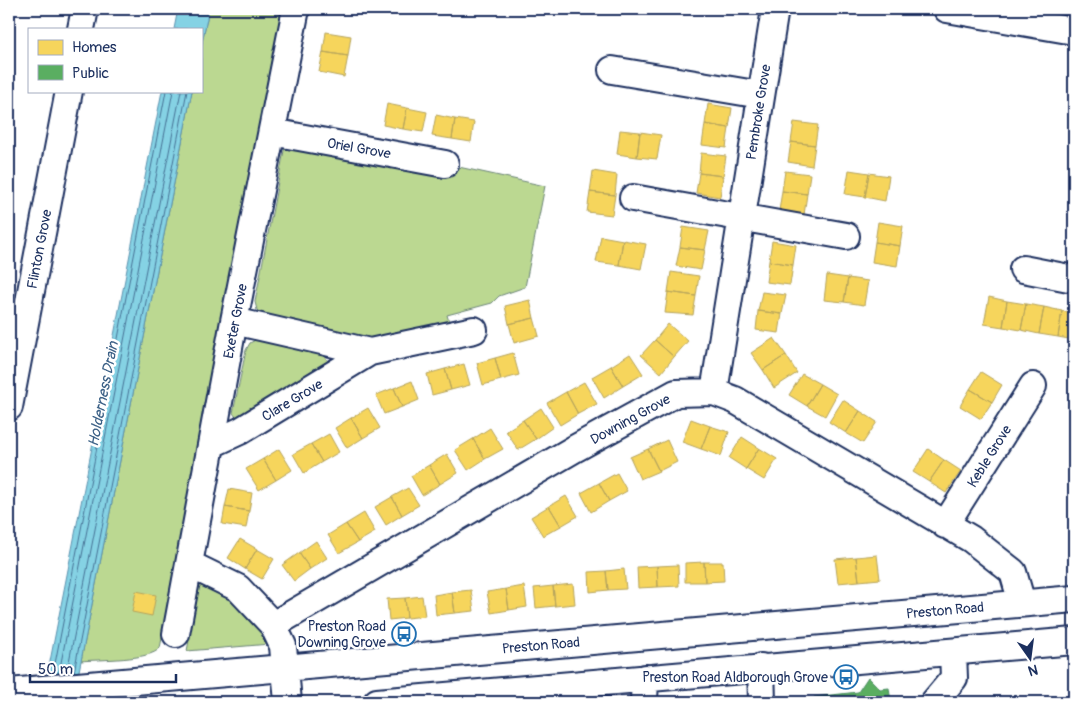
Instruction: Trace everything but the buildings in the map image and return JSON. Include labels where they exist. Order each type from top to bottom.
[{"type":"street","points":[[81,28],[85,9]]},
{"type":"street","name":"Exeter Grove","points":[[176,634],[234,321],[296,9]]},
{"type":"street","name":"Pembroke Grove","points":[[714,392],[775,9]]},
{"type":"street","points":[[947,9],[1074,30]]},
{"type":"street","points":[[612,70],[761,95]]},
{"type":"street","name":"Flinton Grove","points":[[10,396],[69,92]]},
{"type":"street","name":"Oriel Grove","points":[[272,132],[445,164]]},
{"type":"street","points":[[633,198],[846,236]]},
{"type":"street","points":[[1023,269],[1074,279]]},
{"type":"street","name":"Clare Grove","points":[[234,321],[370,352]]},
{"type":"street","name":"Clare Grove","points":[[212,444],[240,431],[370,352],[474,330]]},
{"type":"street","name":"Keble Grove","points":[[945,525],[1033,386]]},
{"type":"street","name":"Downing Grove","points":[[273,625],[576,448],[676,394],[714,392],[735,400],[833,456],[970,539],[1013,572],[1022,603]]},
{"type":"street","points":[[189,564],[238,588],[273,625],[283,646],[288,702]]},
{"type":"street","name":"Preston Road","points":[[17,690],[525,646],[752,629],[1074,599]]},
{"type":"street","points":[[752,629],[762,702]]},
{"type":"street","points":[[377,702],[644,690],[758,667],[1074,641]]},
{"type":"street","points":[[525,646],[530,696]]},
{"type":"street","points":[[934,702],[954,678],[953,652]]},
{"type":"green space","points":[[209,9],[286,9],[227,320],[160,648],[146,655],[123,659],[81,661],[192,92],[202,92],[202,42]]},
{"type":"green space","points":[[287,135],[445,164],[545,186],[525,287],[499,296],[492,303],[447,315],[451,328],[385,342],[263,316],[257,310],[255,302]]},
{"type":"green space","points":[[257,339],[323,354],[328,361],[326,367],[243,417],[236,417],[233,413],[246,350],[250,343]]},
{"type":"green space","points":[[200,581],[227,595],[250,613],[270,644],[187,651]]},
{"type":"water","points":[[178,9],[209,9],[202,42],[202,28],[174,28]]},
{"type":"water","name":"Holderness Drain","points":[[162,92],[192,92],[73,702],[42,702]]},
{"type":"place","name":"Preston Road Downing Grove","points":[[404,634]]},
{"type":"place","name":"Preston Road Aldborough Grove","points":[[846,677]]}]
